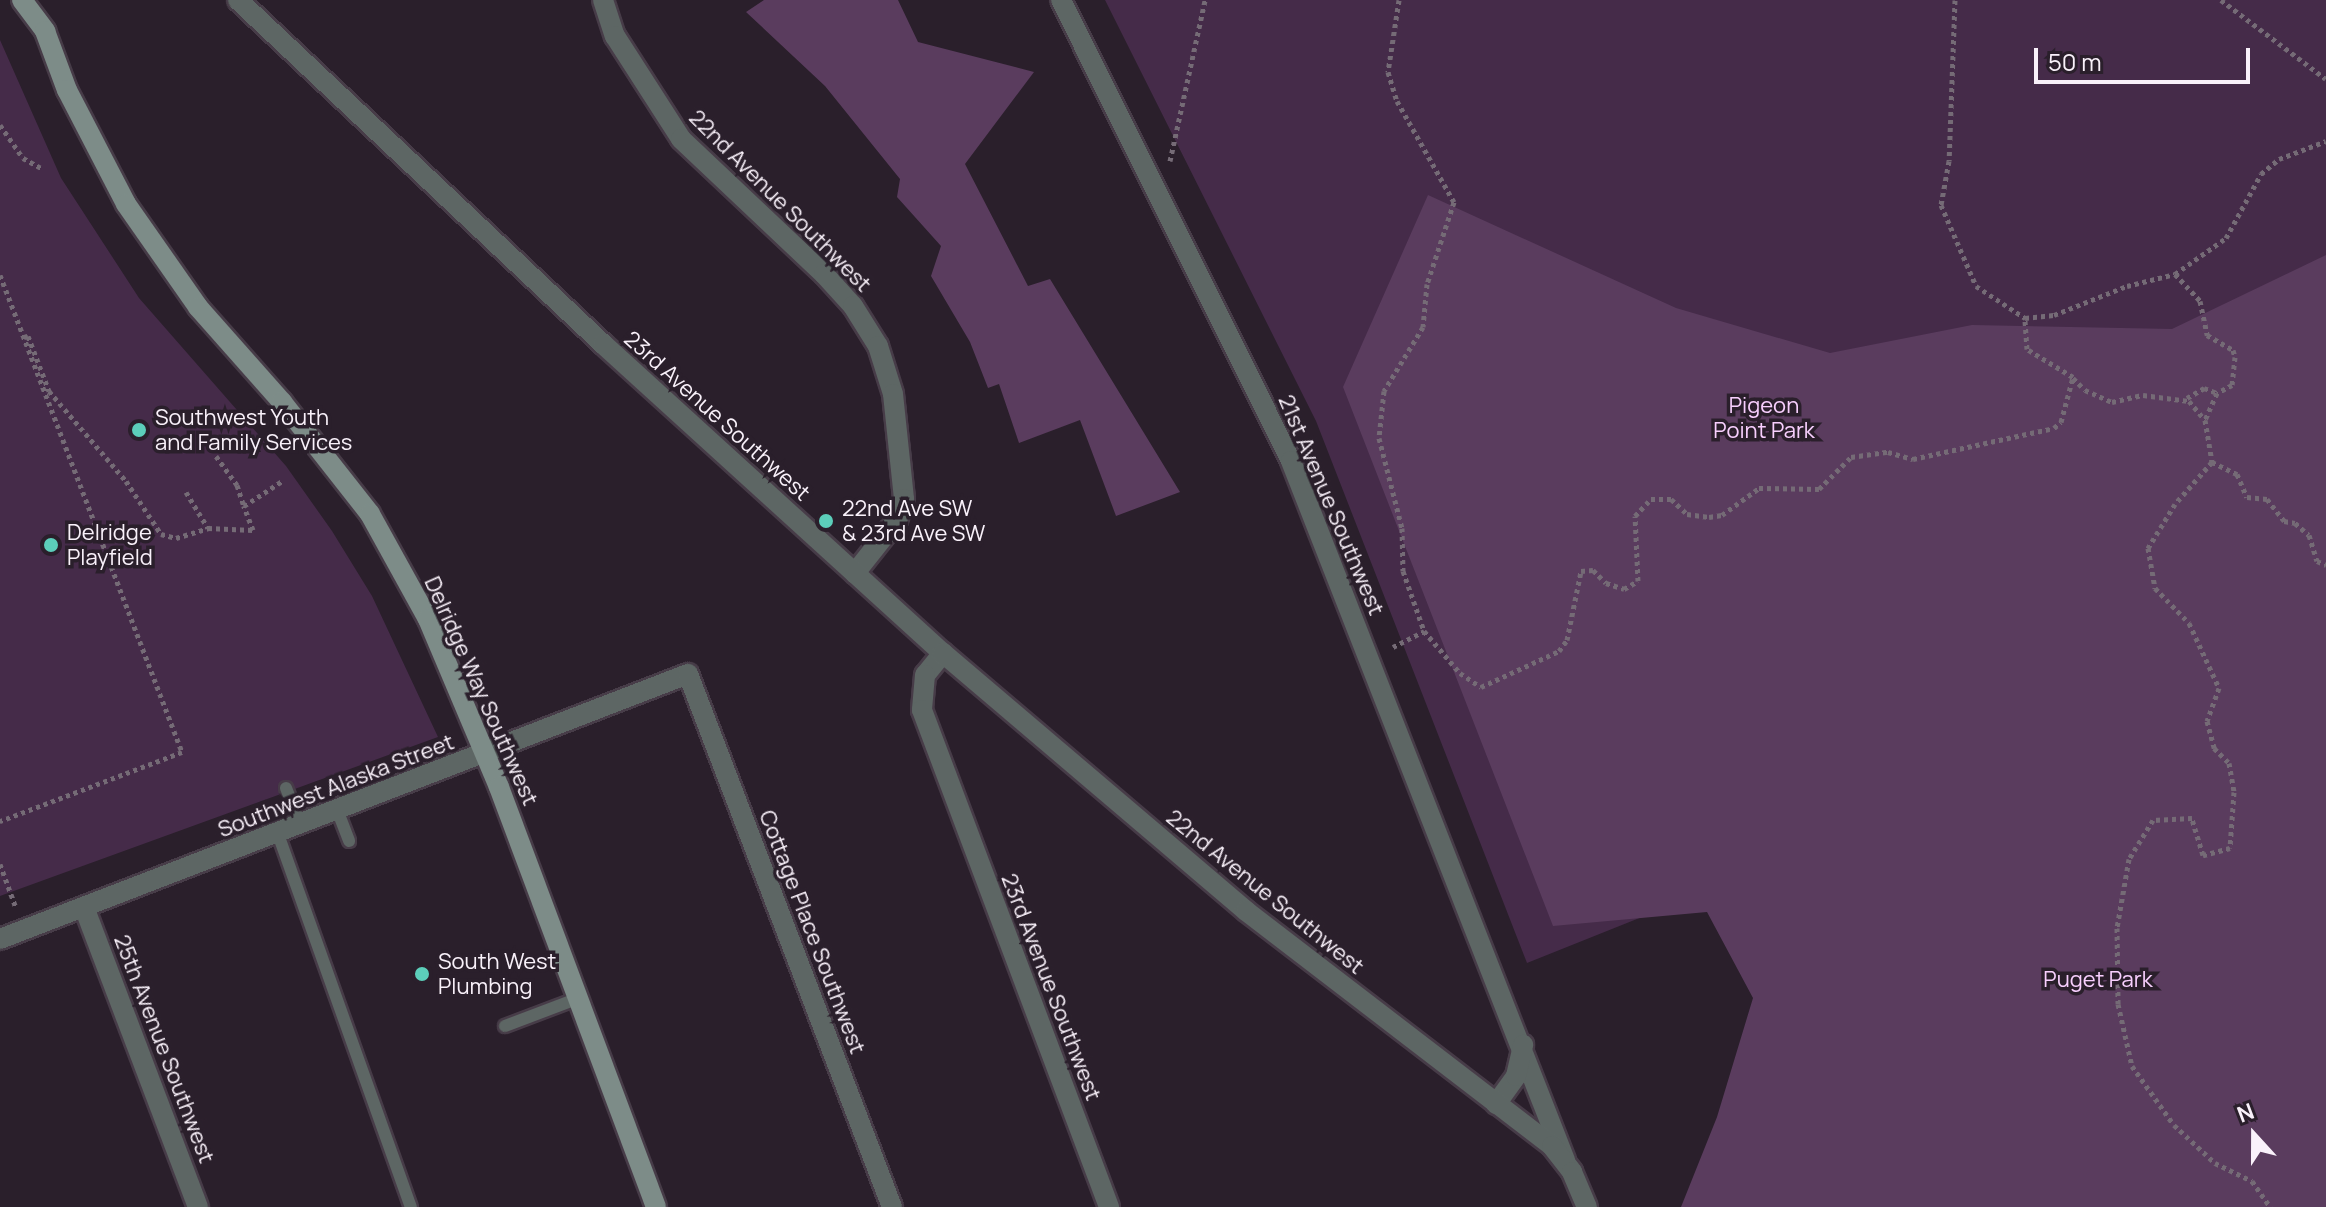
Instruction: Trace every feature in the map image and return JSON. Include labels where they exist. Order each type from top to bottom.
[{"type":"main road","name":"Delridge Way Southwest","points":[[22,0],[45,31],[67,90],[126,204],[198,307],[282,402],[370,514],[428,619],[486,753],[656,1207]]},
{"type":"street","name":"23rd Avenue Southwest","points":[[238,0],[603,344],[943,653],[925,675],[922,710],[1109,1207]]},
{"type":"street","name":"22nd Avenue Southwest","points":[[603,0],[615,36],[681,139],[824,274],[853,306],[878,346],[893,394],[904,499],[897,520],[855,573]]},
{"type":"street","name":"21st Avenue Southwest","points":[[1061,0],[1291,461],[1523,1045],[1565,1160],[1587,1207]]},
{"type":"street","name":"22nd Avenue Southwest","points":[[943,653],[1246,911],[1565,1160]]},
{"type":"street","name":"Southwest Alaska Street","points":[[0,939],[338,812],[688,674]]},
{"type":"street","name":"Cottage Place Southwest","points":[[688,674],[892,1207]]},
{"type":"street","name":"25th Avenue Southwest","points":[[84,907],[198,1207]]},
{"type":"street","points":[[1496,1104],[1516,1076],[1523,1045]]},
{"type":"lane","points":[[286,788],[301,826]]},
{"type":"lane","points":[[338,812],[349,841]]},
{"type":"lane","points":[[278,834],[411,1207]]},
{"type":"lane","points":[[505,1026],[579,998]]},
{"type":"path","points":[[1170,161],[1205,0]]},
{"type":"path","points":[[1399,0],[1388,72],[1397,101],[1454,202],[1427,284],[1423,327],[1384,391],[1378,424],[1402,528],[1403,571],[1424,631],[1460,673],[1481,687],[1559,651],[1567,640],[1581,571],[1593,570],[1606,583],[1624,589],[1638,581],[1635,524],[1643,505],[1660,497],[1671,499],[1687,514],[1722,515],[1759,488],[1819,489],[1851,457],[1888,452],[1913,459],[2054,428],[2061,422],[2073,377]]},
{"type":"path","points":[[1955,0],[1949,161],[1941,205],[1976,286],[2025,318],[2054,315],[2175,274],[2208,253],[2241,218],[2261,174],[2295,148],[2326,141]]},
{"type":"path","points":[[2221,0],[2326,79]]},
{"type":"path","points":[[0,125],[23,158],[43,169]]},
{"type":"path","points":[[2175,274],[2200,301],[2207,335],[2233,350],[2232,385],[2217,393],[2205,420]]},
{"type":"path","points":[[0,275],[182,752],[0,821]]},
{"type":"path","points":[[2025,318],[2027,349],[2073,377],[2085,390],[2112,402],[2143,395],[2186,398],[2204,388],[2217,393]]},
{"type":"path","points":[[24,337],[28,336],[49,391],[126,481],[161,534],[176,538],[208,528],[253,530],[237,485],[216,456]]},
{"type":"path","points":[[2186,398],[2205,420],[2212,462]]},
{"type":"path","points":[[2212,462],[2237,474],[2247,497],[2267,499],[2284,521],[2295,523],[2309,535],[2317,561],[2326,565]]},
{"type":"path","points":[[2212,462],[2175,504],[2148,548],[2155,588],[2189,623],[2219,688],[2207,721],[2214,748],[2229,763],[2234,792],[2230,848],[2203,855],[2192,818],[2153,820],[2129,859],[2117,928],[2118,1004],[2132,1066],[2174,1125],[2215,1163],[2252,1181],[2270,1207]]},
{"type":"path","points":[[244,506],[282,481]]},
{"type":"path","points":[[186,492],[208,528]]},
{"type":"path","points":[[1393,647],[1424,631]]},
{"type":"path","points":[[0,864],[15,902]]},
{"type":"green space","points":[[764,0],[898,0],[918,42],[1034,72],[965,164],[1028,286],[1050,279],[1180,492],[1116,516],[1080,420],[1019,443],[999,384],[988,388],[970,342],[931,276],[941,246],[897,197],[900,179],[825,86],[746,12]]},
{"type":"green space","name":"Pigeon Point Park","points":[[1105,0],[2326,0],[2326,1207],[1729,1131],[1782,861],[1527,963],[1316,421]]},
{"type":"green space","name":"Delridge Playfield","points":[[0,40],[61,178],[139,298],[286,466],[332,531],[372,596],[438,737],[0,896]]},
{"type":"green space","name":"Puget Park","points":[[1428,195],[1676,308],[1830,353],[1972,325],[2172,329],[2326,255],[2326,1207],[1681,1207],[1717,1117],[1753,998],[1707,912],[1553,926],[1343,387]]},
{"type":"place","name":"Southwest Youth and Family Services","points":[[139,430]]},
{"type":"place","name":"22nd Ave SW & 23rd Ave SW","points":[[826,521]]},
{"type":"place","name":"Delridge Playfield","points":[[51,545]]},
{"type":"place","name":"South West Plumbing","points":[[422,974]]}]
